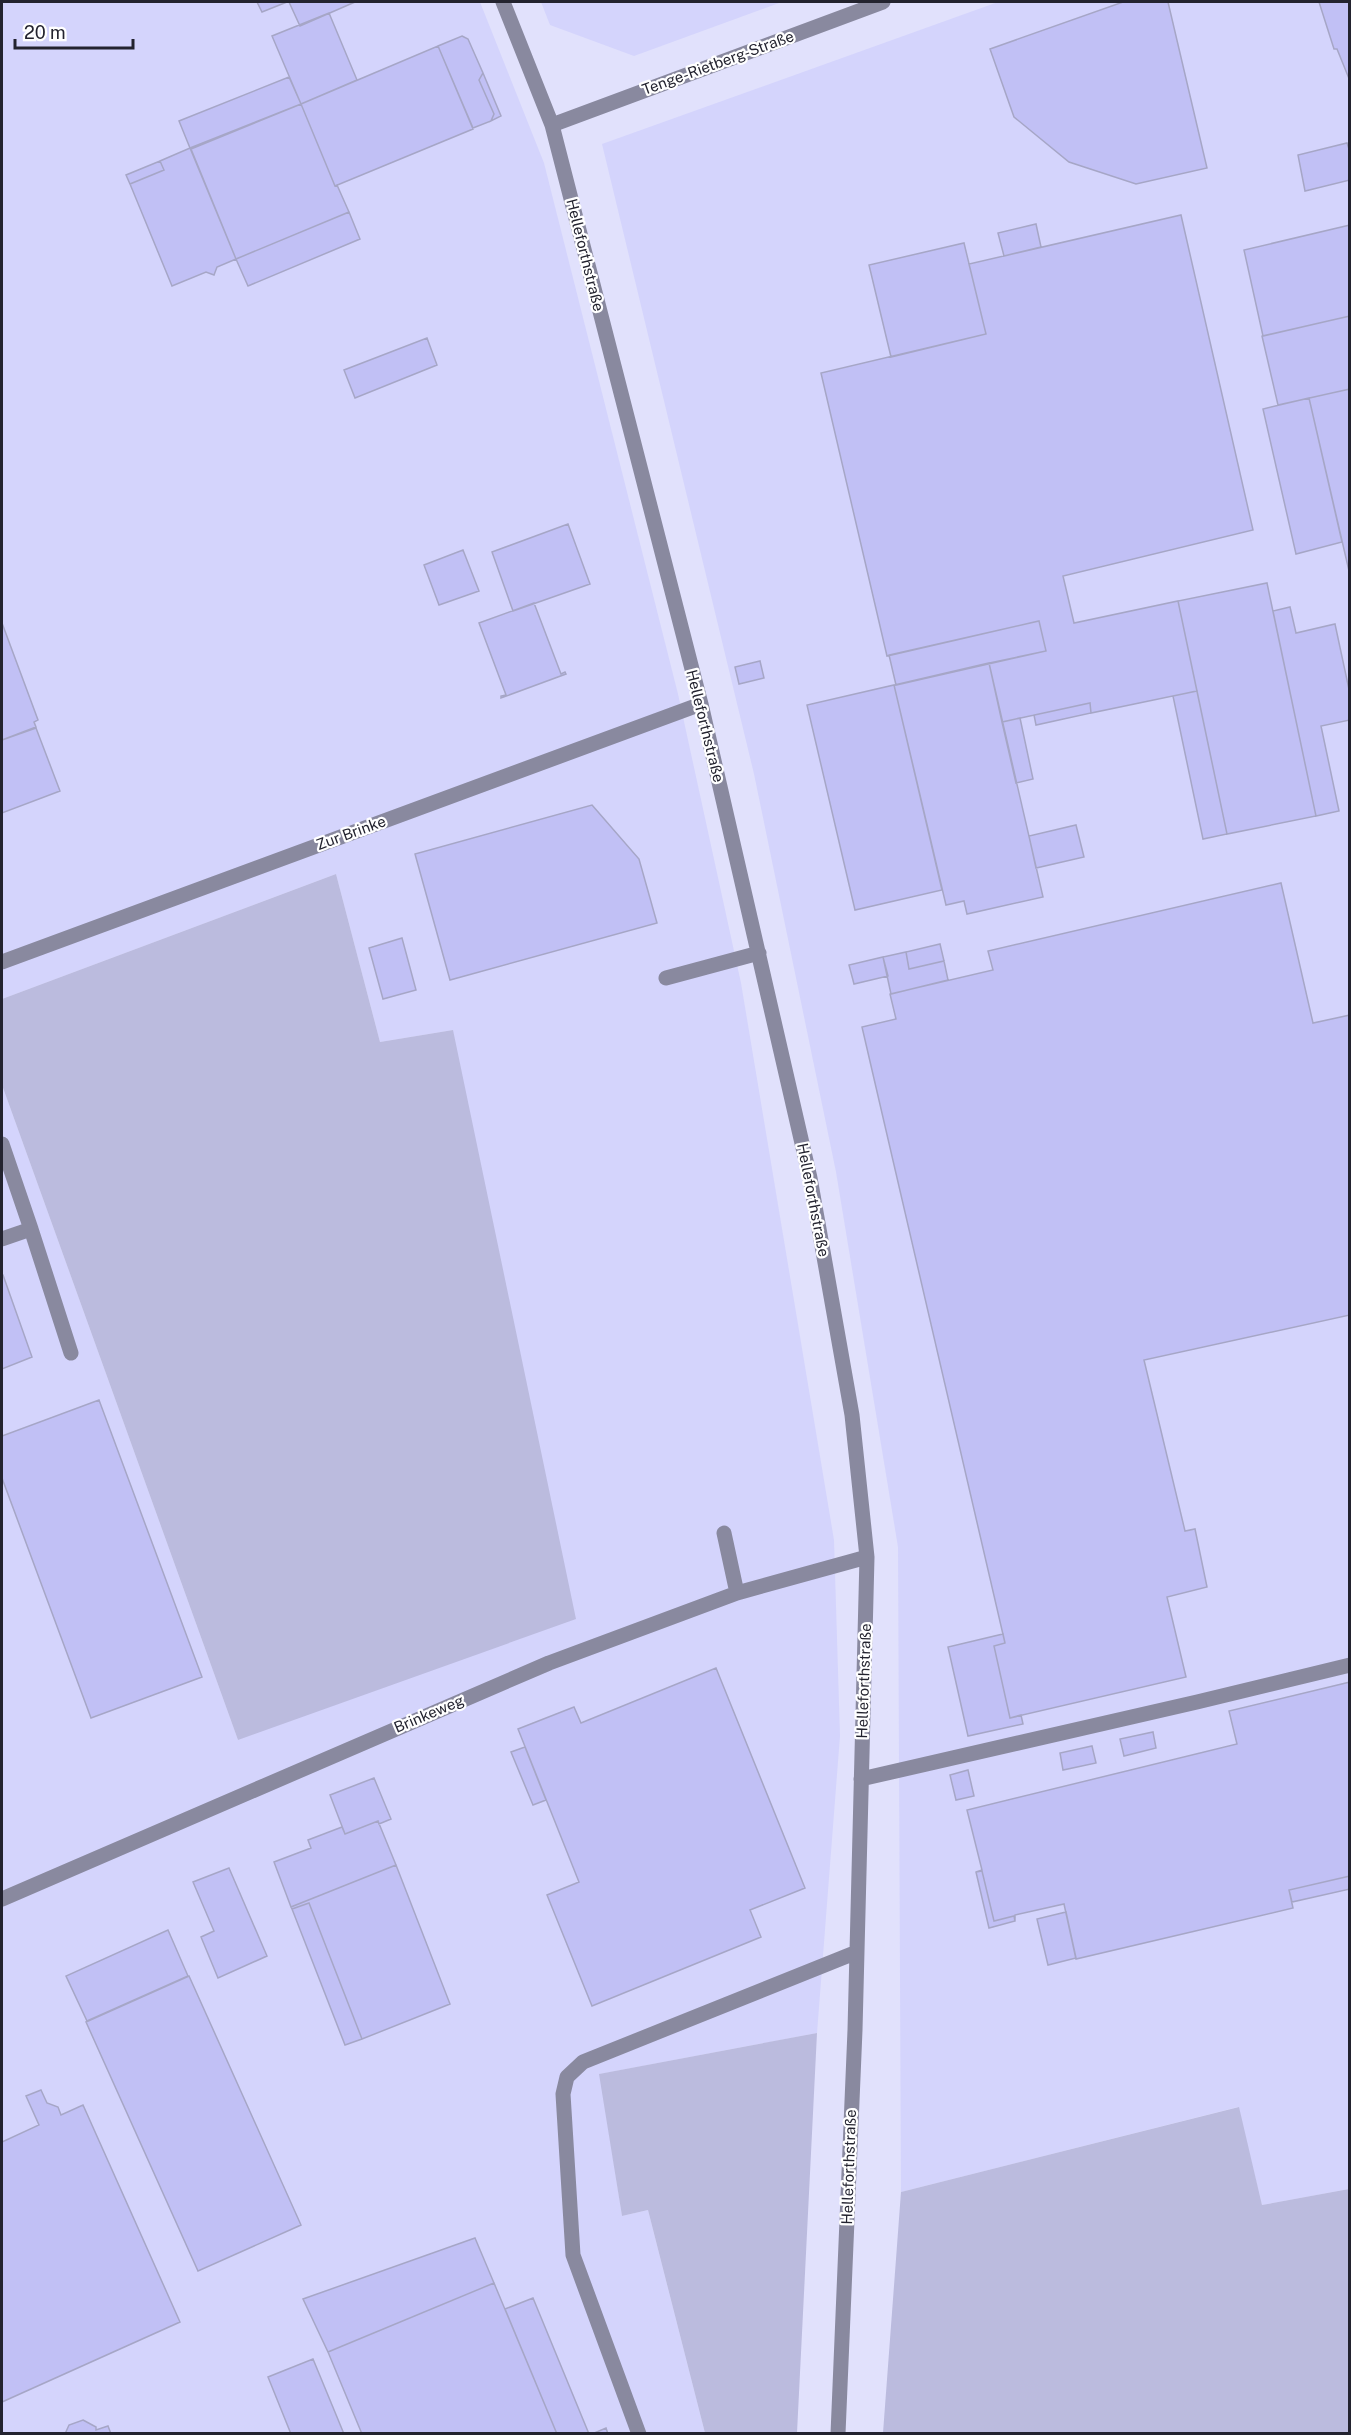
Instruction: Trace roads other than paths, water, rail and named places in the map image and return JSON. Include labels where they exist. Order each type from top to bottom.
[{"type":"street","name":"Helleforthstraße","points":[[503,2],[552,125],[701,704],[814,1201],[852,1415],[867,1557],[857,1952],[838,2433]]},
{"type":"street","name":"Tenge-Rietberg-Straße","points":[[552,125],[883,2]]},
{"type":"street","name":"Zur Brinke","points":[[2,962],[701,704]]},
{"type":"street","points":[[666,978],[759,953]]},
{"type":"street","points":[[2,1144],[71,1353]]},
{"type":"street","points":[[2,1239],[31,1228]]},
{"type":"street","points":[[724,1533],[737,1593]]},
{"type":"street","name":"Brinkeweg","points":[[2,1899],[549,1663],[737,1593],[867,1557]]},
{"type":"street","points":[[861,1779],[1350,1665]]},
{"type":"street","points":[[639,2433],[573,2255],[563,2094],[567,2077],[583,2062],[857,1952]]}]
